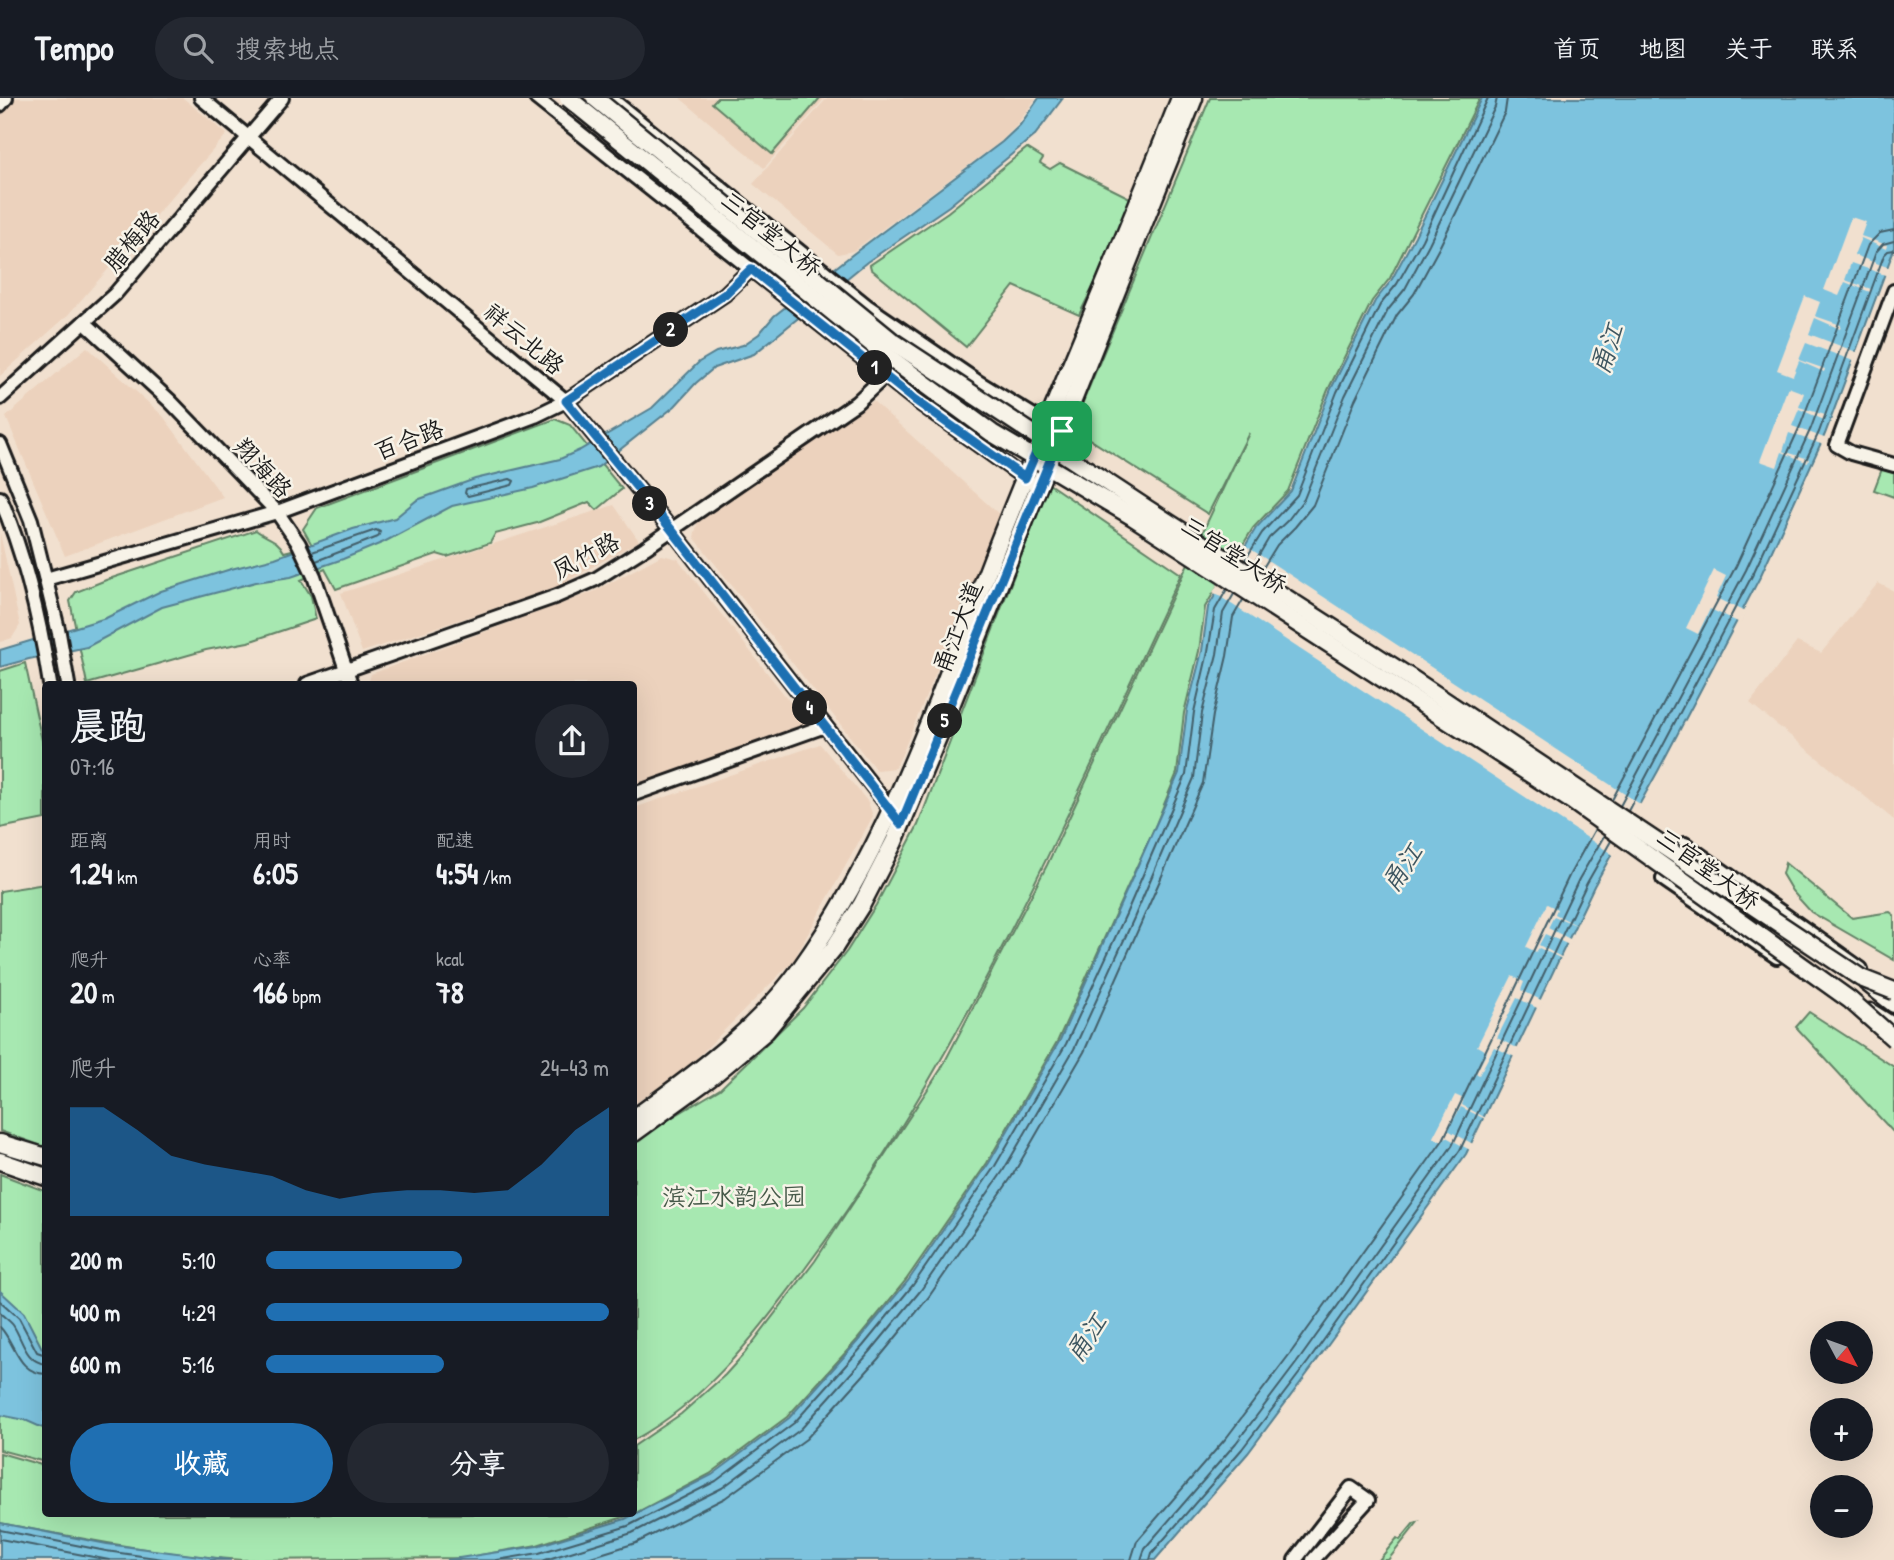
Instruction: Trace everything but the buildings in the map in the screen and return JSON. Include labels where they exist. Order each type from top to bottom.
[{"type":"main road","name":"三官堂大桥","points":[[568,98],[887,356],[992,433],[1133,517],[1572,801],[1850,1000],[1894,1027]]},
{"type":"main road","name":"三官堂大桥","points":[[594,98],[892,341],[1400,670],[1861,978],[1894,1004]]},
{"type":"main road","name":"甬江大道","points":[[1055,428],[1180,98]]},
{"type":"main road","name":"甬江大道","points":[[637,1116],[739,1038],[799,970],[834,918],[868,858],[1032,483],[1194,98]]},
{"type":"main road","name":"甬江大道","points":[[637,1131],[710,1078],[766,1031],[834,948],[862,904],[901,824],[944,723],[1032,483]]},
{"type":"main road","points":[[1861,978],[1894,991]]},
{"type":"main road","points":[[1850,1000],[1894,1040]]},
{"type":"main road","points":[[0,1143],[42,1156]]},
{"type":"main road","points":[[0,1161],[42,1176]]},
{"type":"street","points":[[0,105],[6,98]]},
{"type":"street","name":"祥云北路","points":[[201,98],[566,401],[671,529],[901,824]]},
{"type":"street","name":"腊梅路","points":[[0,398],[115,294],[282,98]]},
{"type":"street","points":[[536,98],[885,376],[1032,483]]},
{"type":"street","points":[[610,98],[867,306],[949,362],[1055,428]]},
{"type":"street","name":"百合路","points":[[46,579],[277,512],[535,416],[566,401],[725,294],[751,269]]},
{"type":"street","points":[[1894,290],[1837,446],[1851,453],[1894,465]]},
{"type":"street","name":"翔海路","points":[[84,322],[170,401],[277,512],[299,544],[314,576],[350,681]]},
{"type":"street","name":"凤竹路","points":[[315,681],[596,579],[856,403],[885,376]]},
{"type":"street","points":[[0,444],[31,520],[59,632],[67,681]]},
{"type":"street","points":[[0,498],[12,524],[35,601],[50,681]]},
{"type":"street","points":[[637,793],[825,726]]},
{"type":"street","points":[[1894,991],[1685,844],[1663,879],[1844,1003],[1894,1034]]},
{"type":"street","points":[[1295,1560],[1351,1488],[1368,1500],[1313,1560]]},
{"type":"shaded area","points":[[15,98],[183,98],[227,134],[67,316],[0,376],[0,114]]},
{"type":"shaded area","points":[[680,98],[825,98],[764,168]]},
{"type":"shaded area","points":[[827,98],[1036,98],[1017,125],[1000,142],[853,251],[838,254],[753,184]]},
{"type":"shaded area","points":[[87,347],[163,416],[223,497],[65,556],[6,417]]},
{"type":"shaded area","points":[[873,401],[1001,516],[902,754],[895,768],[876,770],[694,537],[698,521]]},
{"type":"shaded area","points":[[614,505],[639,541],[553,589],[362,652],[341,593]]},
{"type":"shaded area","points":[[0,533],[20,625],[12,638],[0,642]]},
{"type":"shaded area","points":[[662,555],[678,559],[808,725],[637,787],[637,681],[369,681],[371,674],[595,591]]},
{"type":"shaded area","points":[[1878,583],[1894,591],[1894,820],[1750,703],[1797,642],[1821,653]]},
{"type":"shaded area","points":[[820,744],[868,802],[873,816],[793,961],[687,1068],[637,1102],[637,807]]},
{"type":"green space","points":[[717,98],[820,98],[772,154],[712,103]]},
{"type":"green space","points":[[1210,98],[1480,98],[1390,278],[1372,301],[1328,390],[1288,491],[1253,528],[1205,607],[1199,651],[1184,713],[1177,773],[1058,1040],[987,1163],[906,1280],[857,1340],[787,1417],[710,1474],[637,1512],[637,1444],[681,1414],[725,1375],[744,1354],[815,1261],[941,1069],[1047,865],[1249,433],[1208,514],[1072,428]]},
{"type":"green space","points":[[1027,148],[1043,158],[1040,163],[1050,169],[1060,163],[1130,198],[1103,267],[1079,315],[1014,286],[966,347],[871,269],[870,265],[948,212]]},
{"type":"green space","points":[[555,419],[570,425],[622,489],[597,510],[589,502],[537,523],[495,534],[490,543],[447,557],[437,554],[336,589],[325,569],[301,580],[311,596],[316,619],[248,642],[206,650],[98,681],[86,681],[70,601],[76,592],[256,530],[275,541],[284,552],[312,545],[303,529],[317,508]]},
{"type":"green space","points":[[1882,469],[1894,473],[1894,497],[1874,490]]},
{"type":"green space","name":"滨江水韵公园","points":[[1049,484],[1181,574],[1010,931],[915,1105],[862,1189],[748,1342],[707,1386],[660,1424],[637,1438],[637,1138],[720,1089],[803,1008],[847,951],[876,905],[918,825]]},
{"type":"green space","points":[[25,663],[42,740],[42,820],[0,828],[0,671]]},
{"type":"green space","points":[[1785,863],[1852,918],[1890,912],[1894,915],[1894,960],[1811,912],[1792,891],[1782,874]]},
{"type":"green space","points":[[42,885],[42,1146],[0,1131],[0,891]]},
{"type":"green space","points":[[1809,1012],[1894,1067],[1894,1133],[1796,1027]]},
{"type":"green space","points":[[0,1174],[42,1190],[42,1461],[0,1450]]},
{"type":"green space","points":[[0,1453],[42,1465],[42,1517],[624,1517],[537,1545],[464,1558],[212,1558],[0,1523]]},
{"type":"green space","points":[[1418,1522],[1388,1560],[1379,1560],[1397,1538],[1400,1540],[1414,1523]]},
{"type":"water","points":[[1039,98],[1063,98],[1035,135],[949,206],[867,262],[754,354],[714,368],[675,406],[598,467],[533,488],[452,506],[384,542],[343,559],[291,577],[256,582],[162,607],[87,647],[0,667],[0,650],[106,618],[161,591],[275,558],[353,529],[395,518],[417,500],[475,479],[560,459],[580,450],[652,408],[699,362],[716,352],[743,345],[759,334],[774,316],[1002,142],[1020,125]]},
{"type":"water","name":"甬江","points":[[1482,98],[1894,98],[1894,249],[1825,434],[1760,577],[1594,886],[1466,1154],[1313,1366],[1248,1453],[1155,1560],[446,1560],[537,1546],[629,1517],[637,1517],[637,1513],[712,1475],[789,1418],[908,1281],[989,1163],[1060,1040],[1179,773],[1187,710],[1202,651],[1208,607],[1256,528],[1291,491],[1331,389],[1375,301],[1391,281]]},
{"type":"water","points":[[0,1291],[24,1313],[42,1348],[42,1428],[25,1420],[0,1415]]},
{"type":"water","points":[[0,1523],[107,1544],[231,1560],[0,1560]]},
{"type":"pier","points":[[1851,217],[1866,222],[1861,236],[1887,245],[1886,249],[1861,238],[1854,255],[1890,268],[1888,276],[1851,263],[1845,280],[1871,289],[1870,292],[1845,282],[1839,296],[1824,290]]},
{"type":"pier","points":[[1805,296],[1820,302],[1815,316],[1841,325],[1840,329],[1815,318],[1809,334],[1859,353],[1856,362],[1806,343],[1799,360],[1825,369],[1824,372],[1799,361],[1793,376],[1777,370]]},
{"type":"pier","points":[[1788,387],[1804,393],[1799,407],[1825,415],[1824,420],[1799,409],[1792,426],[1827,439],[1824,445],[1789,433],[1783,451],[1809,459],[1808,463],[1782,452],[1777,467],[1760,461]]},
{"type":"pier","points":[[1243,544],[1643,806],[1615,856],[1213,592]]},
{"type":"pier","points":[[1714,570],[1726,576],[1716,598],[1745,612],[1740,623],[1710,609],[1698,634],[1686,628]]},
{"type":"pier","points":[[1547,904],[1557,909],[1555,914],[1578,926],[1554,916],[1548,928],[1572,940],[1569,945],[1545,934],[1539,945],[1562,959],[1539,948],[1536,952],[1526,947]]},
{"type":"pier","points":[[1512,976],[1524,982],[1521,990],[1543,1001],[1539,1009],[1517,998],[1497,1038],[1519,1049],[1515,1057],[1494,1047],[1479,1075],[1476,1073],[1487,1052],[1477,1046]]},
{"type":"pier","points":[[1455,1095],[1464,1099],[1462,1105],[1486,1118],[1461,1107],[1448,1130],[1473,1144],[1470,1150],[1446,1137],[1442,1142],[1433,1137]]},
{"type":"route","points":[[751,269],[915,400],[1025,478],[1048,425],[1062,431],[901,824],[671,529],[566,401],[725,294],[751,269]]}]
